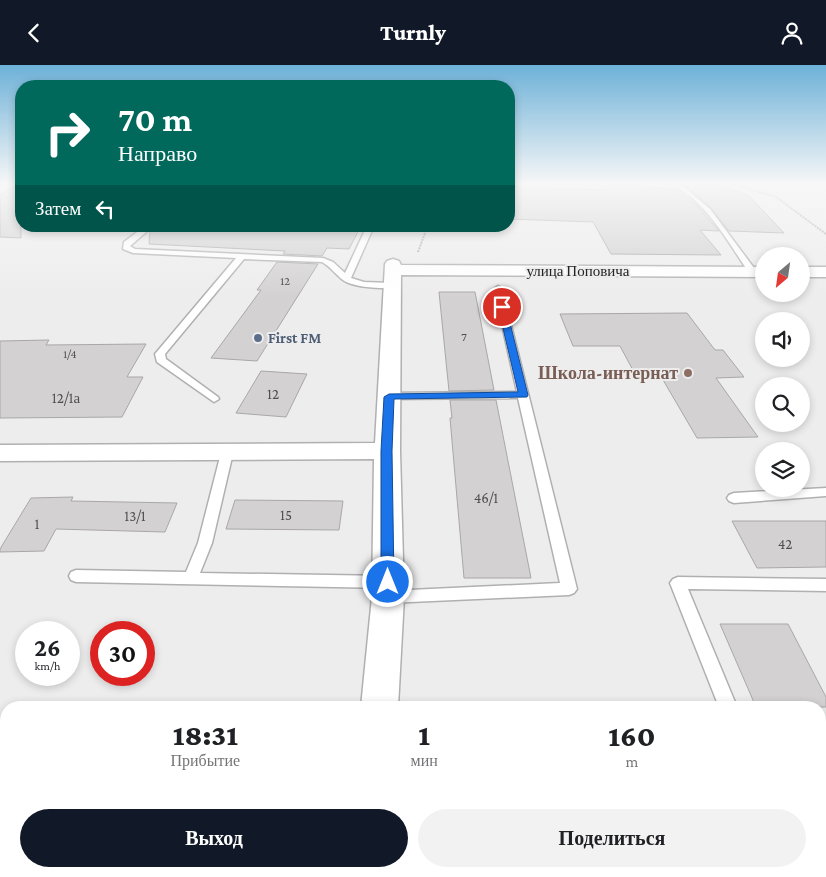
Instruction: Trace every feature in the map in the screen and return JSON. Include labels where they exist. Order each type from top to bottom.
[{"type":"street","name":"улица Поповича","points":[[393,273],[755,272]]},
{"type":"street","points":[[810,272],[826,272]]},
{"type":"street","points":[[379,701],[388,589],[387,451],[393,273]]},
{"type":"street","points":[[0,453],[387,451]]},
{"type":"lane","points":[[717,222],[755,268]]},
{"type":"lane","points":[[143,232],[126,247],[133,251],[323,261],[332,263],[346,279],[361,283],[393,273]]},
{"type":"lane","points":[[346,279],[368,232]]},
{"type":"lane","points":[[214,399],[161,360],[160,354],[242,256]]},
{"type":"lane","points":[[76,576],[191,577],[388,589],[569,589],[498,289]]},
{"type":"lane","points":[[389,397],[523,395]]},
{"type":"lane","points":[[191,577],[205,543],[227,453]]},
{"type":"lane","points":[[734,498],[826,492]]},
{"type":"lane","points":[[726,701],[678,583],[826,585]]},
{"type":"path","points":[[810,222],[826,234]]},
{"type":"building","points":[[0,222],[15,222],[15,232],[21,232],[21,238],[0,237]]},
{"type":"building","points":[[590,222],[711,222],[719,231],[700,230],[721,255],[611,254],[593,222]]},
{"type":"building","points":[[722,222],[773,222],[784,233],[729,231]]},
{"type":"building","points":[[150,232],[358,232],[349,249],[327,248],[322,256],[283,254],[285,251],[149,244]]},
{"type":"building","points":[[277,262],[318,264],[257,361],[211,358],[261,290],[257,290]]},
{"type":"building","points":[[439,292],[475,292],[494,390],[449,391]]},
{"type":"building","points":[[687,313],[715,350],[723,350],[744,377],[716,378],[758,437],[697,438],[659,373],[635,374],[620,346],[573,346],[560,314]]},
{"type":"building","points":[[49,340],[46,345],[146,344],[127,377],[143,377],[122,417],[0,418],[0,341]]},
{"type":"building","points":[[261,371],[307,374],[286,417],[236,413]]},
{"type":"building","points":[[450,400],[496,400],[531,578],[464,578]]},
{"type":"building","points":[[73,497],[71,501],[177,503],[165,532],[56,529],[44,551],[0,552],[31,498]]},
{"type":"building","points":[[235,500],[343,501],[339,530],[226,529]]},
{"type":"building","points":[[732,521],[826,521],[826,567],[757,568]]},
{"type":"building","points":[[720,624],[788,624],[826,697],[826,701],[753,701]]},
{"type":"place","name":"First FM","points":[[258,338]]},
{"type":"place","name":"Школа-интернат","points":[[688,373]]},
{"type":"route","points":[[388,582],[387,451],[389,397],[523,395],[502,307]]}]
